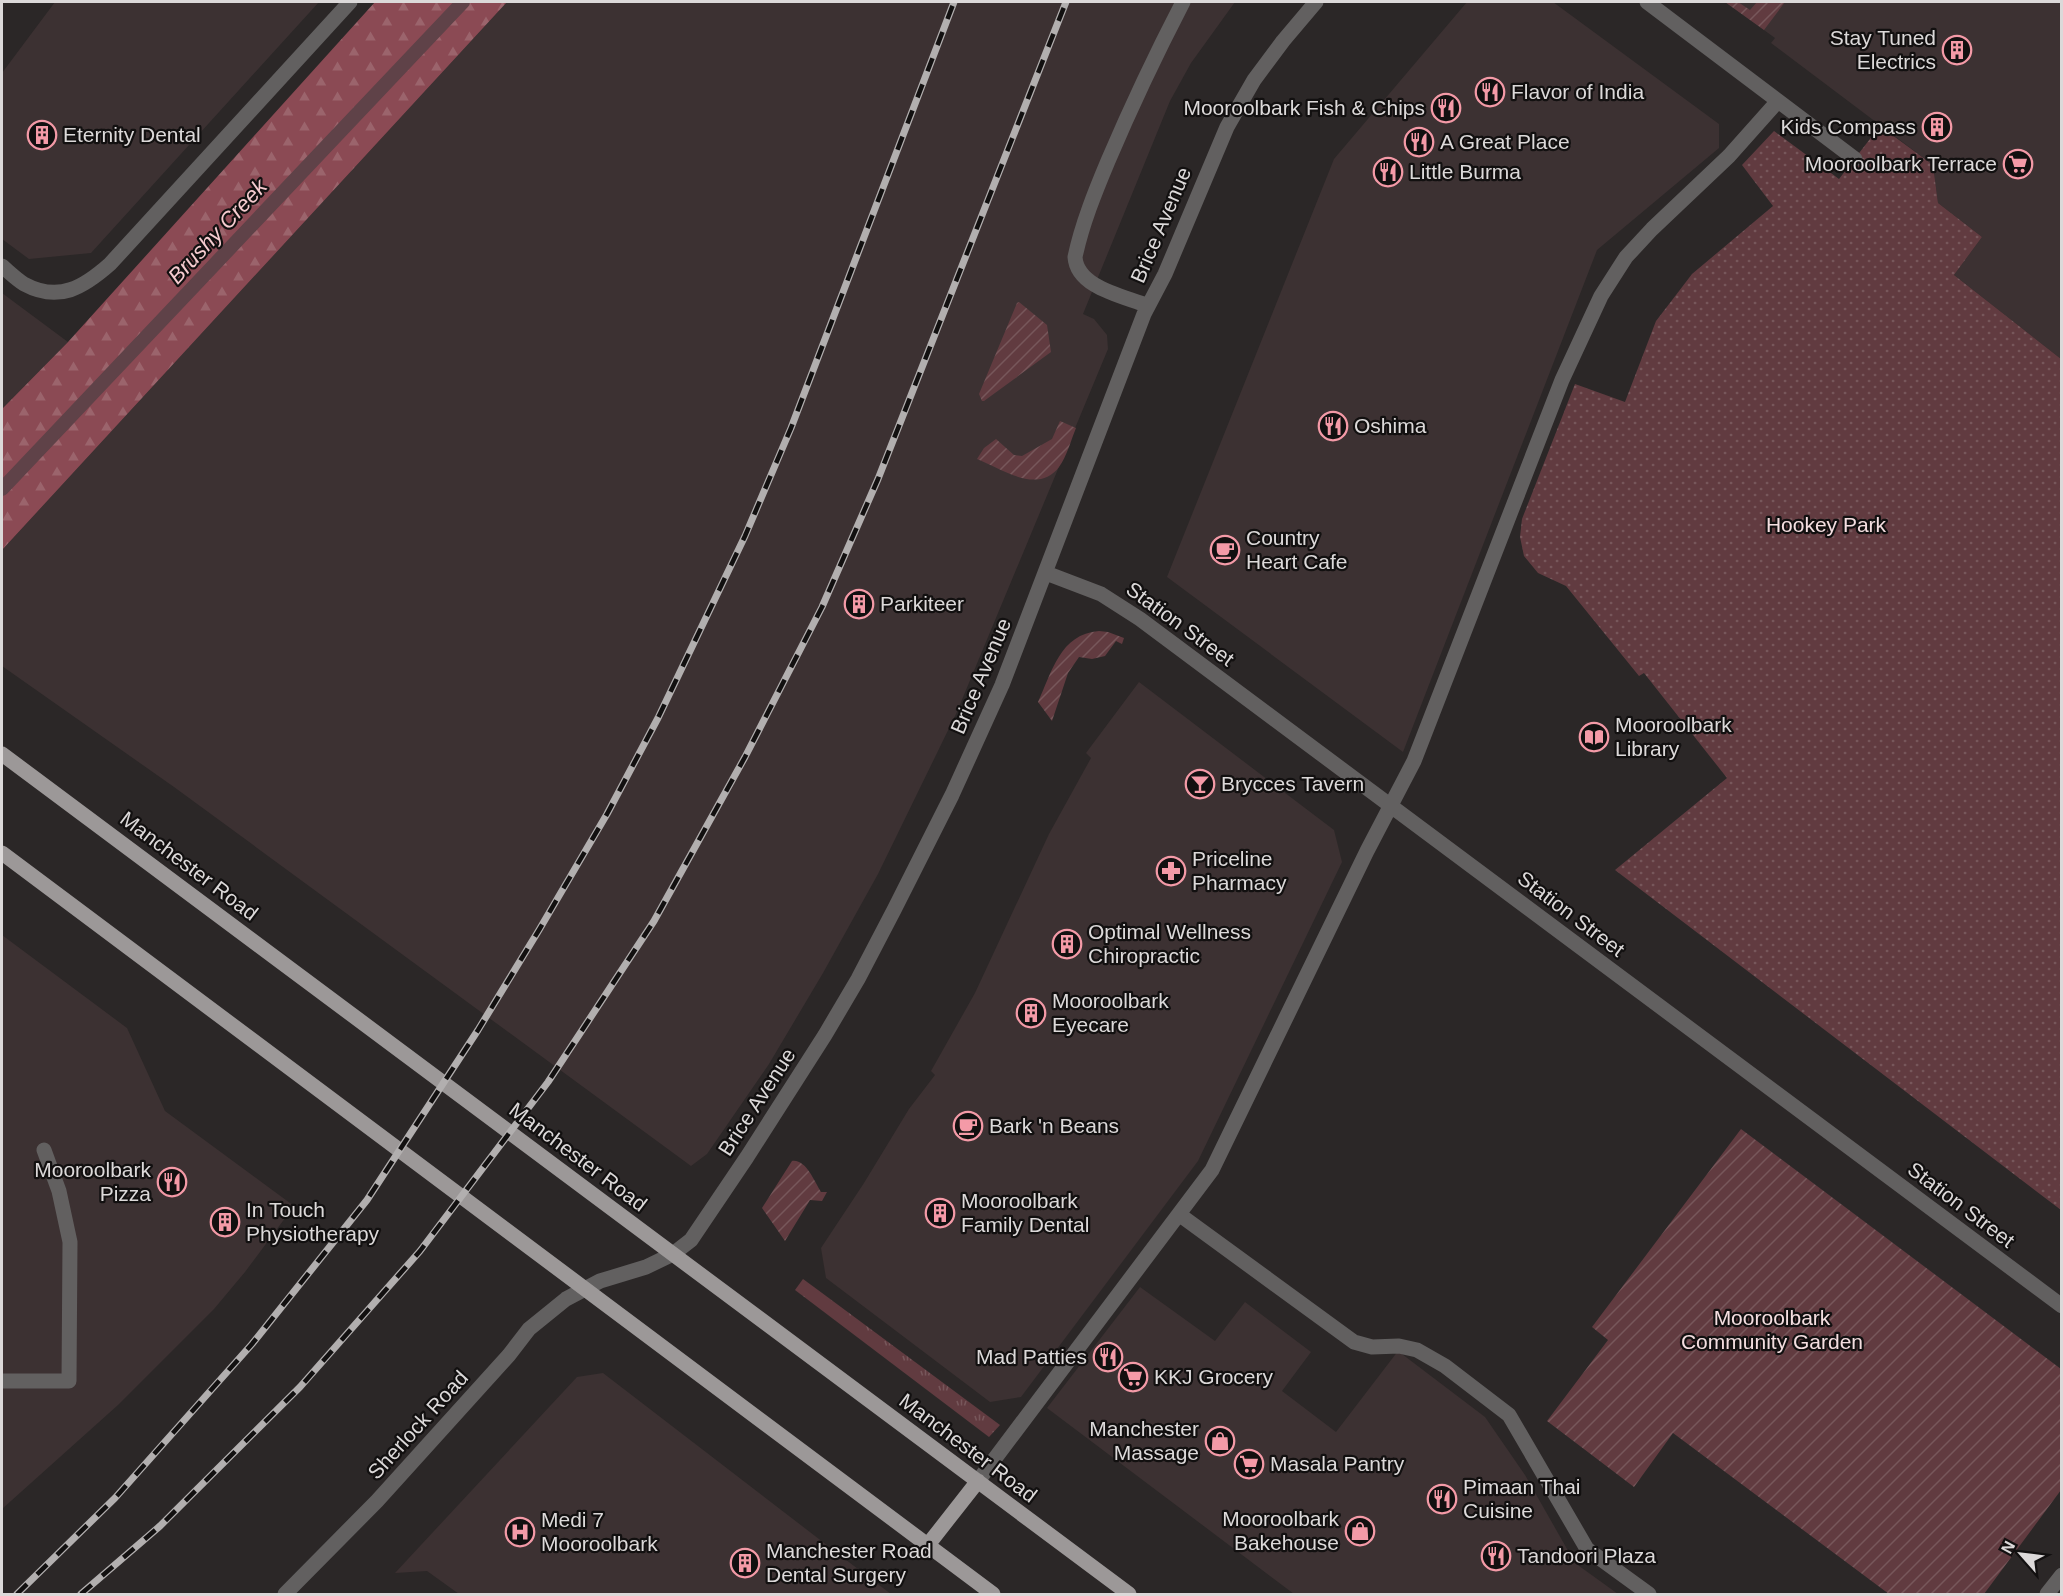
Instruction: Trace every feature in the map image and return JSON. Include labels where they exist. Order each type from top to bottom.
[{"type":"main road","name":"Manchester Road","points":[[2,754],[1129,1594]]},
{"type":"main road","points":[[2,853],[993,1594]]},
{"type":"main road","points":[[927,1546],[978,1481]]},
{"type":"street","points":[[2,266],[24,284],[46,292],[71,291],[90,282],[110,264],[350,2]]},
{"type":"street","points":[[1148,306],[1092,283],[1081,275],[1075,257],[1089,207],[1120,132],[1155,54],[1183,2]]},
{"type":"street","name":"Brice Avenue","points":[[584,1288],[646,1267],[673,1254],[691,1240],[825,1035],[858,978],[952,795],[1002,685],[1148,306],[1165,274],[1227,127],[1254,81],[1283,41],[1316,2]]},
{"type":"street","points":[[1647,2],[1855,159]]},
{"type":"street","points":[[978,1481],[1212,1170],[1418,751],[1562,380],[1601,296],[1626,257],[1652,228],[1729,156],[1778,101]]},
{"type":"street","name":"Station Street","points":[[1046,573],[1079,584],[1116,603],[2061,1306]]},
{"type":"street","points":[[2,1381],[69,1381],[70,1242],[59,1191],[44,1150]]},
{"type":"street","points":[[1179,1215],[1354,1342],[1372,1347],[1399,1346],[1417,1350],[1445,1366],[1509,1415],[1587,1548],[1649,1594]]},
{"type":"street","name":"Sherlock Road","points":[[285,1594],[377,1501],[509,1355],[529,1329],[551,1309],[584,1288]]},
{"type":"street","points":[[2047,1594],[2061,1575]]},
{"type":"shaded area","points":[[55,2],[319,2],[91,253],[29,259],[2,239],[2,73]]},
{"type":"shaded area","points":[[507,2],[1235,2],[1191,63],[1170,101],[1083,314],[1094,319],[1107,335],[1108,349],[956,714],[878,874],[823,973],[769,1064],[707,1154],[691,1166],[174,787],[2,666],[2,550]]},
{"type":"shaded area","points":[[1467,2],[1553,2],[1719,124],[1719,148],[1597,250],[1403,752],[1167,577],[1334,159]]},
{"type":"shaded area","name":"Mooroolbark Terrace","points":[[1725,2],[2061,2],[2061,359],[1954,275],[1982,237],[1938,203],[1933,165],[1771,43],[1775,38]]},
{"type":"shaded area","points":[[2,293],[68,342],[2,409]]},
{"type":"shaded area","points":[[1139,682],[1334,830],[1342,862],[1198,1161],[1021,1397],[990,1402],[826,1278],[821,1248],[909,1109],[935,1075],[931,1071],[975,993],[1049,834],[1091,758],[1086,753]]},
{"type":"shaded area","points":[[2,935],[127,1028],[165,1111],[294,1206],[214,1309],[118,1405],[2,1509]]},
{"type":"shaded area","points":[[1140,1287],[1215,1341],[1245,1302],[1311,1352],[1282,1391],[1336,1432],[1398,1351],[1485,1417],[1525,1475],[1575,1563],[1618,1594],[1294,1594],[1047,1408]]},
{"type":"shaded area","points":[[603,1373],[891,1594],[459,1594],[427,1571],[395,1573],[577,1377]]},
{"type":"green space","points":[[375,2],[507,2],[2,550],[2,409],[68,342]]},
{"type":"green space","points":[[1725,2],[1738,2],[1750,10],[1757,2],[1785,2],[1764,30]]},
{"type":"green space","name":"Hookey Park","points":[[1880,126],[1933,165],[1938,203],[1982,237],[1954,275],[2061,359],[2061,1210],[1615,870],[1727,778],[1644,673],[1639,676],[1566,586],[1538,573],[1524,556],[1520,537],[1522,519],[1575,384],[1625,402],[1656,321],[1692,274],[1773,206],[1742,165],[1774,131],[1839,179]]},
{"type":"green space","points":[[1019,302],[1047,325],[1051,352],[982,401],[979,394]]},
{"type":"green space","points":[[1060,421],[1076,428],[1062,463],[1050,475],[1041,479],[1020,477],[977,459],[984,448],[996,439],[1014,455],[1022,456],[1052,439]]},
{"type":"green space","points":[[1099,631],[1124,638],[1122,644],[1116,641],[1105,656],[1092,659],[1079,657],[1068,673],[1052,721],[1038,702],[1053,667],[1066,647],[1075,639]]},
{"type":"green space","name":"Mooroolbark Community Garden","points":[[1741,1129],[2061,1369],[2061,1490],[1984,1594],[1889,1594],[1673,1433],[1634,1487],[1547,1421],[1608,1340],[1592,1327]]},
{"type":"green space","points":[[792,1161],[801,1163],[821,1192],[827,1192],[822,1201],[810,1200],[785,1241],[762,1208]]},
{"type":"green space","points":[[803,1279],[1000,1425],[989,1437],[795,1290]]},
{"type":"waterway","name":"Brushy Creek","points":[[2,489],[463,2]]},
{"type":"railway","points":[[17,1594],[115,1498],[252,1344],[367,1200],[478,1030],[539,930],[607,814],[658,718],[745,536],[791,428],[954,2]]},
{"type":"railway","points":[[81,1594],[160,1526],[300,1387],[420,1251],[548,1082],[654,921],[745,757],[822,607],[878,479],[1066,2]]},
{"type":"place","name":"Stay Tuned Electrics","points":[[1957,50]]},
{"type":"place","name":"Flavor of India","points":[[1490,92]]},
{"type":"place","name":"Mooroolbark Fish & Chips","points":[[1446,108]]},
{"type":"place","name":"Kids Compass","points":[[1937,127]]},
{"type":"place","name":"Eternity Dental","points":[[42,135]]},
{"type":"place","name":"A Great Place","points":[[1419,142]]},
{"type":"place","name":"Mooroolbark Terrace","points":[[2018,164]]},
{"type":"place","name":"Little Burma","points":[[1388,172]]},
{"type":"place","name":"Oshima","points":[[1333,426]]},
{"type":"place","name":"Country Heart Cafe","points":[[1225,550]]},
{"type":"place","name":"Parkiteer","points":[[859,604]]},
{"type":"place","name":"Mooroolbark Library","points":[[1594,737]]},
{"type":"place","name":"Brycces Tavern","points":[[1200,784]]},
{"type":"place","name":"Priceline Pharmacy","points":[[1171,871]]},
{"type":"place","name":"Optimal Wellness Chiropractic","points":[[1067,944]]},
{"type":"place","name":"Mooroolbark Eyecare","points":[[1031,1013]]},
{"type":"place","name":"Bark 'n Beans","points":[[968,1126]]},
{"type":"place","name":"Mooroolbark Pizza","points":[[172,1182]]},
{"type":"place","name":"Mooroolbark Family Dental","points":[[940,1213]]},
{"type":"place","name":"In Touch Physiotherapy","points":[[225,1222]]},
{"type":"place","name":"Mad Patties","points":[[1108,1357]]},
{"type":"place","name":"KKJ Grocery","points":[[1133,1377]]},
{"type":"place","name":"Manchester Massage","points":[[1220,1441]]},
{"type":"place","name":"Masala Pantry","points":[[1249,1464]]},
{"type":"place","name":"Pimaan Thai Cuisine","points":[[1442,1499]]},
{"type":"place","name":"Mooroolbark Bakehouse","points":[[1360,1531]]},
{"type":"place","name":"Medi 7 Mooroolbark","points":[[520,1532]]},
{"type":"place","name":"Tandoori Plaza","points":[[1496,1556]]},
{"type":"place","name":"Manchester Road Dental Surgery","points":[[745,1563]]}]
